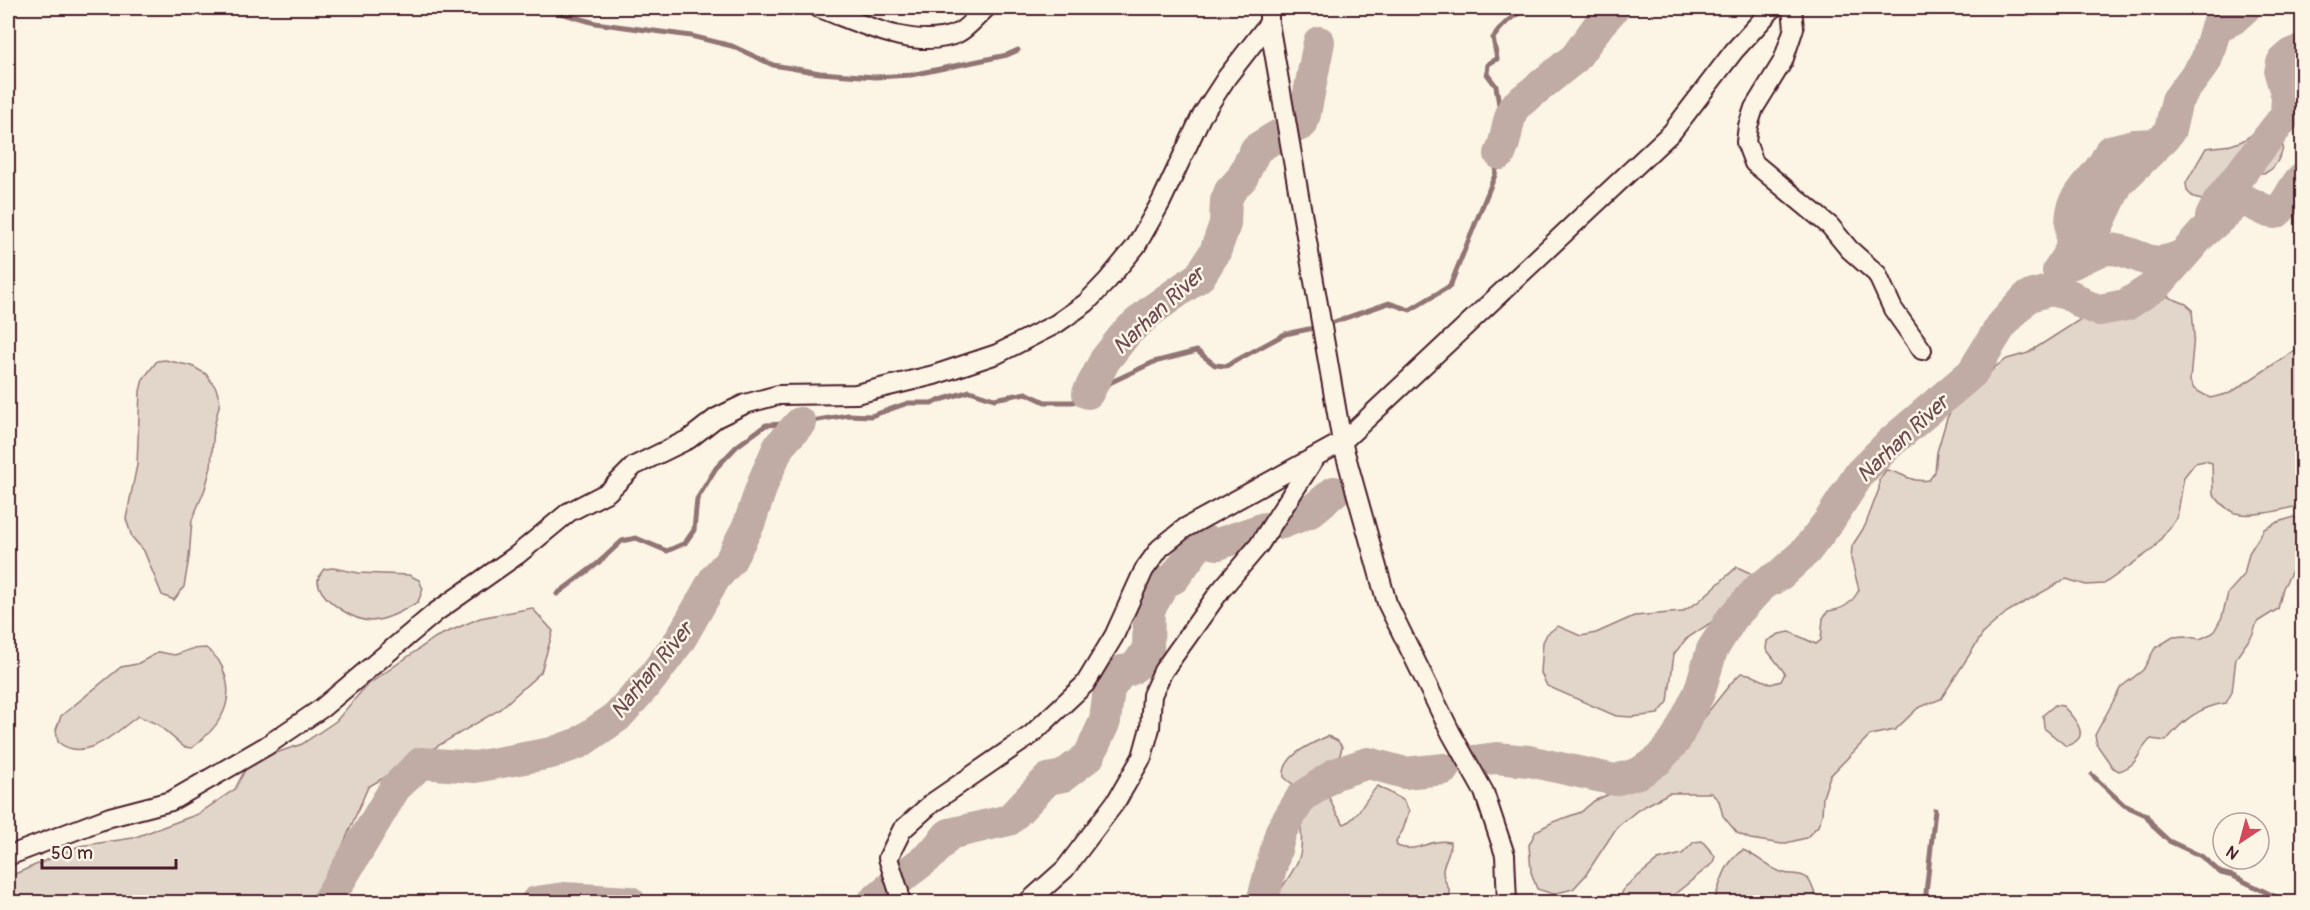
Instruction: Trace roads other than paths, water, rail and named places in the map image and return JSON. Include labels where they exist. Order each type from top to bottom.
[{"type":"street","points":[[819,8],[907,38],[942,37],[960,32],[986,8]]},
{"type":"street","points":[[899,903],[899,892],[888,858],[902,830],[932,803],[1031,735],[1085,684],[1114,636],[1144,570],[1160,548],[1185,528],[1342,442],[1672,132],[1734,51],[1773,8]]},
{"type":"street","points":[[1792,8],[1794,28],[1783,61],[1754,108],[1748,126],[1746,142],[1754,163],[1830,226],[1849,249],[1877,274],[1893,309],[1923,350]]},
{"type":"street","points":[[1269,15],[1342,442],[1387,603],[1450,733],[1484,792],[1505,855],[1508,903]]},
{"type":"street","points":[[8,856],[110,817],[171,801],[266,746],[322,708],[436,612],[517,555],[569,512],[608,492],[634,466],[689,439],[716,418],[745,404],[778,395],[856,394],[942,373],[997,354],[1056,324],[1086,303],[1136,246],[1161,202],[1201,117],[1269,15]]},
{"type":"street","points":[[1028,903],[1065,869],[1117,800],[1142,757],[1150,728],[1152,695],[1163,671],[1220,591],[1259,545],[1316,456]]},
{"type":"waterway","points":[[544,8],[595,23],[691,36],[732,46],[773,65],[820,73],[875,77],[911,75],[1007,55],[1018,50]]},
{"type":"waterway","name":"Narhan River","points":[[1331,323],[1389,303],[1410,310],[1450,286],[1495,175],[1504,135],[1496,86],[1487,74],[1488,64],[1497,59],[1493,38],[1512,17],[1538,8]]},
{"type":"waterway","points":[[1500,154],[1514,107],[1575,58],[1614,8]]},
{"type":"waterway","points":[[2073,263],[2090,242],[2118,183],[2170,130],[2177,100],[2206,61],[2216,27],[2233,19],[2245,8]]},
{"type":"waterway","name":"Narhan River","points":[[1296,127],[1302,124],[1305,114],[1319,42]]},
{"type":"waterway","points":[[2211,217],[2219,201],[2286,115],[2287,96],[2280,73],[2282,63],[2292,54],[2302,50]]},
{"type":"waterway","name":"Narhan River","points":[[1088,393],[1105,360],[1127,332],[1152,310],[1200,276],[1215,252],[1225,224],[1226,201],[1230,191],[1242,178],[1256,149],[1277,136]]},
{"type":"waterway","points":[[2058,271],[2070,251],[2071,216],[2074,205],[2103,165],[2110,151],[2134,145],[2157,144]]},
{"type":"waterway","name":"Narhan River","points":[[1474,761],[1496,758],[1529,761],[1615,780],[1639,773],[1657,761],[1675,741],[1699,693],[1712,650],[1732,618],[1761,586],[1781,574],[1806,551],[1829,521],[1860,473],[1891,442],[1972,373],[2001,326],[2027,297],[2051,290],[2070,295],[2085,305],[2099,310],[2126,305],[2158,284],[2202,234],[2236,204],[2246,201],[2276,213],[2302,178]]},
{"type":"waterway","points":[[2070,264],[2106,249],[2160,262],[2183,255]]},
{"type":"waterway","name":"Narhan River","points":[[557,594],[597,564],[622,541],[636,538],[667,551],[685,543],[694,530],[697,499],[716,468],[737,446],[766,425],[800,423],[848,415],[871,416],[908,403],[931,403],[970,391],[994,399],[1026,393],[1045,402],[1073,402],[1154,362],[1197,351],[1215,365],[1226,366],[1285,334],[1314,328]]},
{"type":"waterway","name":"Narhan River","points":[[327,902],[395,788],[421,763],[475,767],[551,753],[579,743],[617,717],[651,679],[680,640],[715,578],[730,561],[749,524],[779,446],[800,423]]},
{"type":"waterway","name":"Narhan River","points":[[1282,523],[1310,512],[1334,492]]},
{"type":"waterway","name":"Narhan River","points":[[873,902],[931,855],[949,834],[1009,820],[1048,779],[1063,776],[1089,756],[1105,721],[1109,689],[1122,671],[1130,670],[1138,664],[1148,649],[1149,610],[1164,583],[1174,578],[1201,541],[1218,544],[1265,528]]},
{"type":"waterway","name":"Narhan River","points":[[1262,902],[1281,831],[1301,798],[1335,774],[1368,763],[1405,773],[1444,769]]},
{"type":"waterway","points":[[2092,775],[2124,805],[2146,815],[2155,828],[2169,841],[2201,856],[2221,873],[2233,876],[2286,902]]},
{"type":"waterway","points":[[1925,902],[1935,810]]},
{"type":"waterway","name":"Narhan River","points":[[536,902],[564,898],[630,902]]}]
